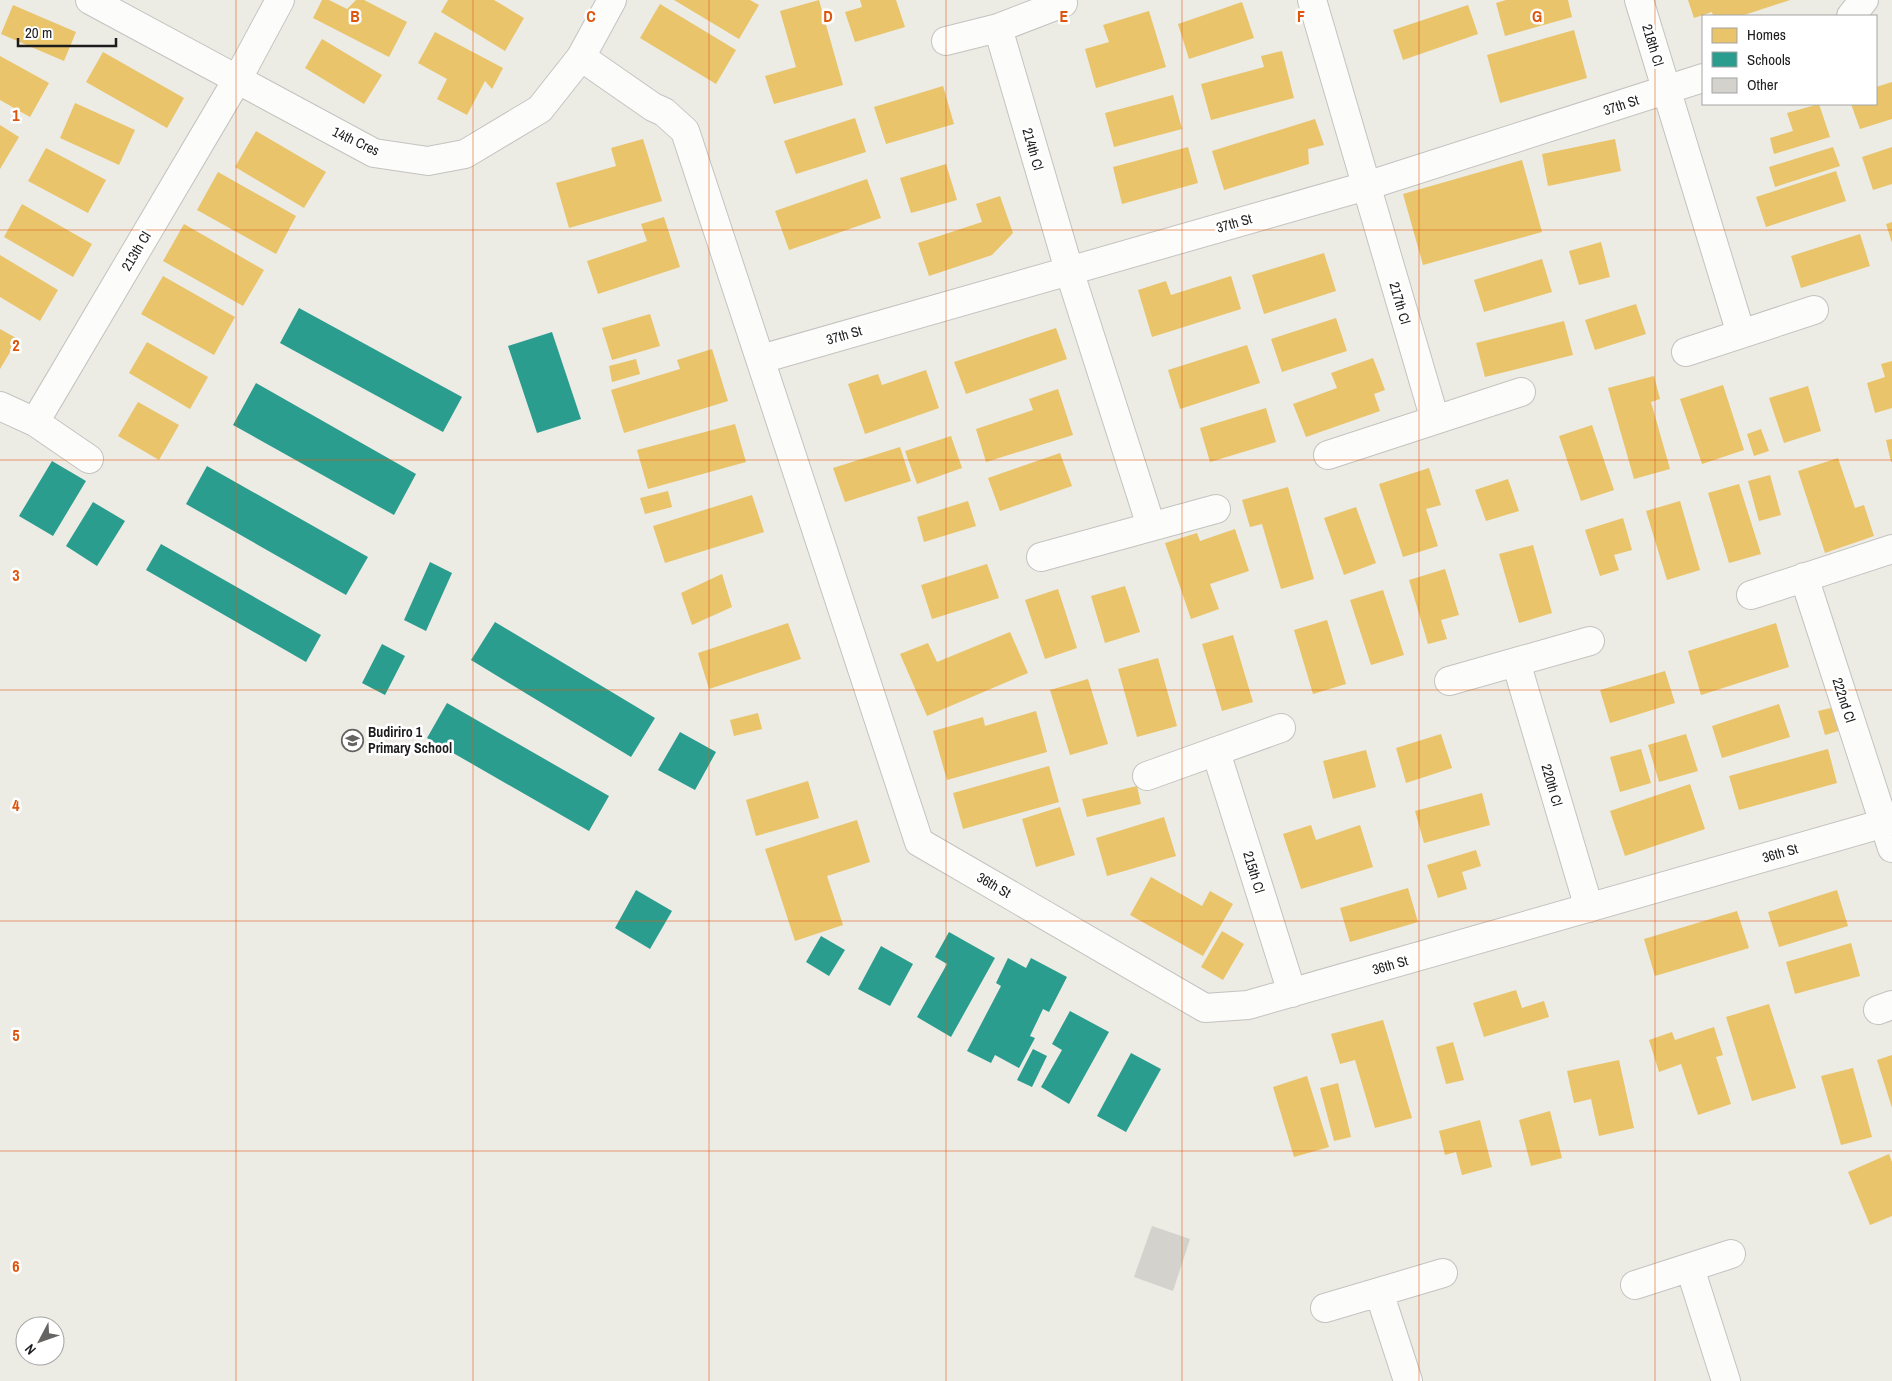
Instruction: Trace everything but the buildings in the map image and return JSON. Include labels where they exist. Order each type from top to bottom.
[{"type":"street","name":"14th Cres","points":[[90,0],[374,153],[428,160],[465,154],[540,109],[581,58],[612,0]]},
{"type":"street","name":"213th Cl","points":[[35,422],[238,80],[280,0]]},
{"type":"street","name":"217th Cl","points":[[1312,0],[1435,420]]},
{"type":"street","name":"218th Cl","points":[[1639,0],[1741,334]]},
{"type":"street","points":[[1852,15],[1864,0]]},
{"type":"street","points":[[946,41],[998,28],[1063,3]]},
{"type":"street","name":"214th Cl","points":[[998,28],[1069,270],[1151,526]]},
{"type":"street","points":[[581,58],[653,107],[664,112],[685,131],[762,359]]},
{"type":"street","name":"37th St","points":[[762,359],[1366,186],[1702,78]]},
{"type":"street","points":[[1686,352],[1814,310]]},
{"type":"street","name":"36th St","points":[[762,359],[919,842],[1205,1008],[1248,1006],[1589,908],[1889,831]]},
{"type":"street","points":[[1328,455],[1521,392]]},
{"type":"street","points":[[0,406],[35,422],[89,459]]},
{"type":"street","points":[[1041,556],[1216,509]]},
{"type":"street","points":[[1751,595],[1892,549]]},
{"type":"street","name":"222nd Cl","points":[[1804,577],[1889,831]]},
{"type":"street","points":[[1449,681],[1590,640]]},
{"type":"street","name":"220th Cl","points":[[1516,662],[1589,908]]},
{"type":"street","points":[[1147,776],[1281,728]]},
{"type":"street","name":"215th Cl","points":[[1216,752],[1292,993]]},
{"type":"street","points":[[1635,1285],[1731,1254]]},
{"type":"street","points":[[1690,1268],[1726,1381]]},
{"type":"street","points":[[1324,1308],[1443,1273]]},
{"type":"street","points":[[1379,1292],[1408,1381]]},
{"type":"place","name":"Budiriro 1 Primary School","points":[[352,740]]}]
